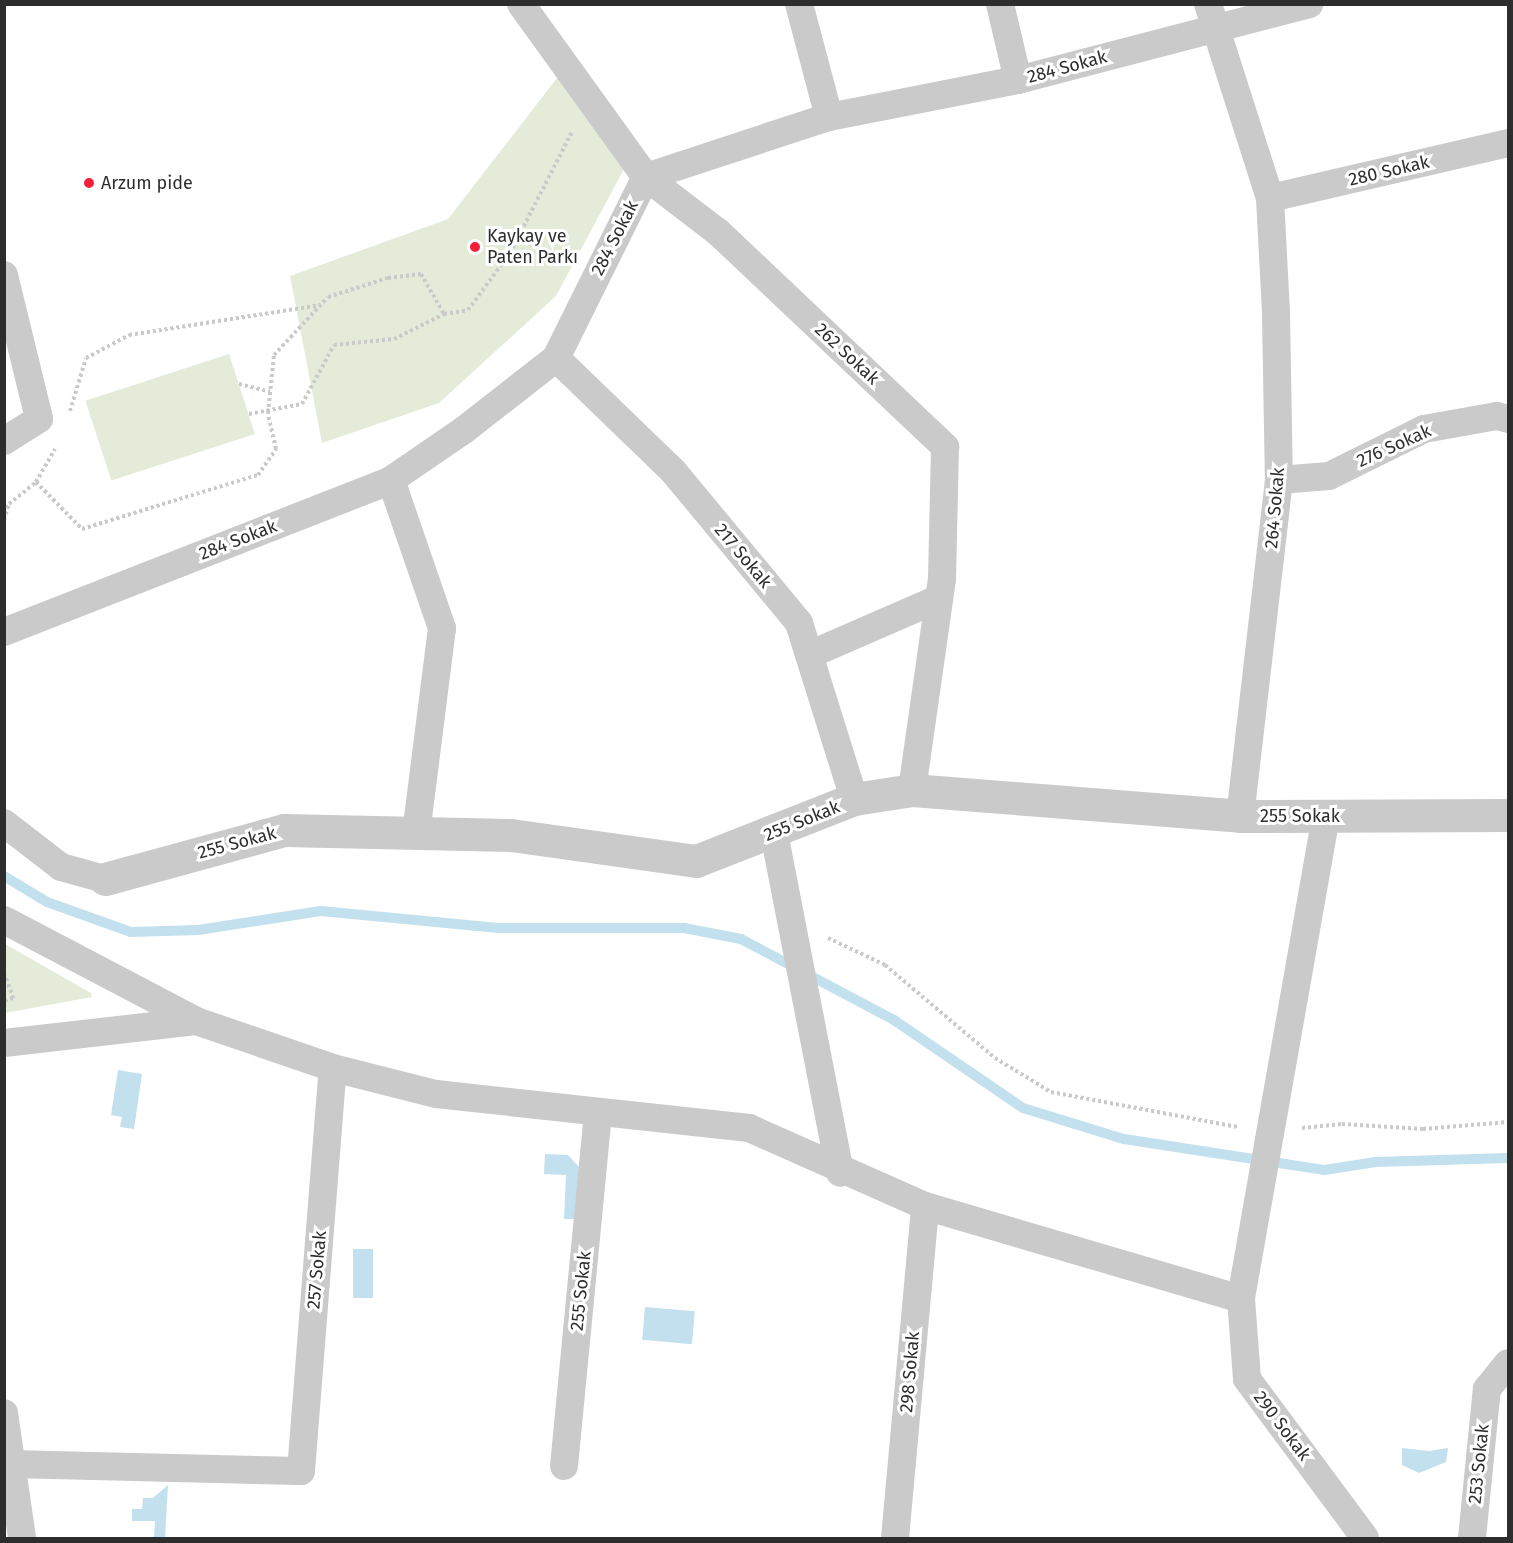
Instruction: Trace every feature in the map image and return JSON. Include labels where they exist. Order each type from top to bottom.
[{"type":"street","name":"262 Sokak","points":[[521,4],[646,177],[718,232],[945,447],[938,599],[912,790]]},
{"type":"street","points":[[799,4],[829,117]]},
{"type":"street","points":[[1000,4],[1018,80]]},
{"type":"street","name":"284 Sokak","points":[[4,632],[391,480],[556,358],[646,177],[829,117],[1018,80],[1211,17],[1309,4]]},
{"type":"street","name":"264 Sokak","points":[[1211,17],[1270,198],[1279,480],[1240,816]]},
{"type":"street","name":"280 Sokak","points":[[1270,198],[1509,143]]},
{"type":"street","points":[[4,275],[39,419],[4,441]]},
{"type":"street","name":"217 Sokak","points":[[556,358],[673,471],[799,623],[854,799]]},
{"type":"street","name":"276 Sokak","points":[[1279,480],[1329,476],[1424,429],[1497,416],[1509,419]]},
{"type":"street","points":[[391,480],[442,628],[416,833]]},
{"type":"street","points":[[809,655],[938,599]]},
{"type":"street","name":"255 Sokak","points":[[105,879],[284,830],[510,835],[696,861],[774,833],[854,799],[912,790],[1240,816],[1509,815]]},
{"type":"street","name":"290 Sokak","points":[[1326,816],[1241,1299],[1247,1379],[1365,1539]]},
{"type":"street","points":[[5,822],[61,867],[105,879]]},
{"type":"street","points":[[774,833],[803,1000],[840,1173]]},
{"type":"street","points":[[4,920],[196,1021],[333,1068],[436,1094],[598,1116],[749,1128],[840,1173],[925,1206],[1241,1299]]},
{"type":"street","points":[[4,1043],[196,1021]]},
{"type":"street","name":"257 Sokak","points":[[12,1464],[301,1471],[333,1068]]},
{"type":"street","name":"255 Sokak","points":[[564,1466],[598,1116]]},
{"type":"street","name":"298 Sokak","points":[[895,1539],[925,1206]]},
{"type":"street","name":"253 Sokak","points":[[1472,1539],[1487,1389],[1509,1363]]},
{"type":"street","points":[[4,1413],[22,1539]]},
{"type":"path","points":[[249,414],[268,413],[302,404],[334,345],[394,339],[444,314],[468,310],[510,253],[592,102]]},
{"type":"path","points":[[36,482],[56,509],[82,529],[258,475],[276,449],[268,413],[274,355],[328,297],[388,278],[421,274],[444,314]]},
{"type":"path","points":[[67,423],[86,358],[129,335],[321,305]]},
{"type":"path","points":[[239,384],[270,392]]},
{"type":"path","points":[[4,520],[9,504],[36,482],[58,444]]},
{"type":"path","points":[[788,922],[885,965],[995,1058],[1051,1092],[1270,1136],[1342,1124],[1423,1130],[1509,1122]]},
{"type":"path","points":[[4,973],[13,998],[4,1001]]},
{"type":"green space","name":"Kaykay ve Paten Parkı","points":[[557,78],[624,169],[556,296],[439,403],[322,443],[290,276],[448,219]]},
{"type":"green space","points":[[229,354],[255,434],[111,481],[85,401]]},
{"type":"green space","points":[[5,944],[91,993],[92,997],[5,1013]]},
{"type":"water","points":[[118,1070],[142,1074],[134,1129],[120,1127],[122,1117],[111,1115]]},
{"type":"water","points":[[545,1154],[568,1155],[580,1168],[579,1219],[564,1219],[566,1175],[544,1174]]},
{"type":"water","points":[[353,1249],[373,1249],[373,1298],[353,1298]]},
{"type":"water","points":[[645,1307],[695,1311],[692,1344],[642,1340]]},
{"type":"water","points":[[1402,1448],[1429,1451],[1448,1448],[1446,1462],[1419,1473],[1402,1465]]},
{"type":"water","points":[[168,1485],[165,1538],[154,1538],[155,1521],[132,1521],[132,1509],[142,1509],[143,1498],[153,1498]]},
{"type":"waterway","points":[[4,876],[47,902],[131,932],[198,930],[321,911],[498,928],[684,928],[741,939],[894,1020],[1023,1108],[1124,1139],[1324,1170],[1375,1162],[1508,1158]]},
{"type":"place","name":"Arzum pide","points":[[89,183]]},
{"type":"place","name":"Kaykay ve Paten Parkı","points":[[475,247]]}]
